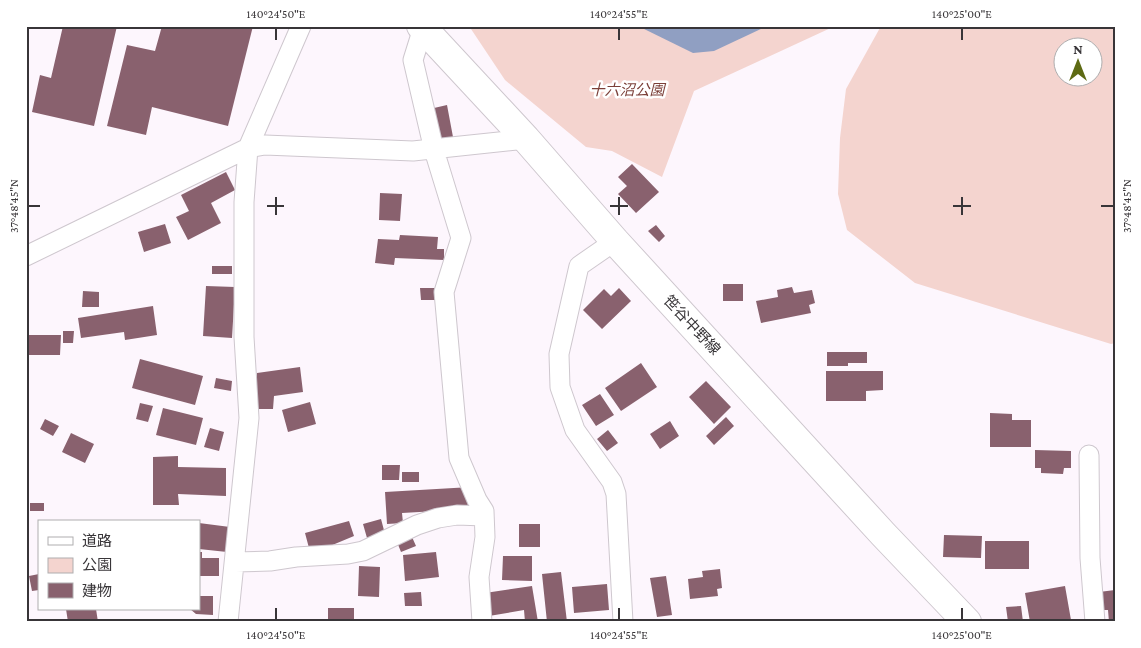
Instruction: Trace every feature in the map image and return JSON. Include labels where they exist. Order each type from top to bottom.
[{"type":"street","points":[[228,622],[249,418],[244,337],[244,202],[248,148],[301,26]]},
{"type":"street","points":[[422,27],[413,60],[434,150],[461,238],[444,292],[459,458],[477,500],[484,511],[484,537],[479,576],[482,622]]},
{"type":"street","name":"笹谷中野線","points":[[422,27],[526,139],[615,241],[883,534],[967,622]]},
{"type":"street","points":[[26,256],[248,148],[265,144],[413,151],[526,139]]},
{"type":"street","points":[[615,241],[579,266],[559,354],[560,386],[575,430],[612,482],[616,494],[623,622]]},
{"type":"street","points":[[1089,455],[1090,558],[1095,622]]},
{"type":"street","points":[[235,562],[348,554],[363,551],[417,524],[438,518],[484,516]]},
{"type":"green space","name":"十六沼公園","points":[[469,26],[835,26],[694,91],[662,177],[612,151],[586,147],[505,80]]},
{"type":"green space","points":[[881,26],[1115,26],[1115,343],[1111,344],[915,283],[847,230],[838,194],[840,138],[846,89]]},
{"type":"water","points":[[638,26],[767,26],[714,51],[693,53]]},
{"type":"building","points":[[63,26],[117,26],[94,126],[32,112],[40,75],[51,78]]},
{"type":"building","points":[[162,26],[253,26],[228,126],[152,107],[146,135],[107,126],[127,45],[155,51]]},
{"type":"building","points":[[447,105],[453,137],[440,140],[434,108]]},
{"type":"building","points":[[632,164],[659,192],[636,213],[618,194],[627,186],[618,177]]},
{"type":"building","points":[[226,172],[235,190],[211,203],[221,223],[188,240],[176,217],[189,211],[181,195]]},
{"type":"building","points":[[380,193],[402,194],[400,221],[379,220]]},
{"type":"building","points":[[165,224],[171,243],[144,252],[138,232]]},
{"type":"building","points":[[656,225],[665,236],[659,242],[648,231]]},
{"type":"building","points":[[400,235],[438,237],[437,249],[444,249],[444,260],[395,258],[394,265],[375,263],[378,239],[399,240]]},
{"type":"building","points":[[212,266],[232,266],[232,274],[212,274]]},
{"type":"building","points":[[723,284],[743,284],[743,301],[723,301]]},
{"type":"building","points":[[206,286],[235,287],[232,338],[203,336]]},
{"type":"building","points":[[792,287],[794,293],[812,290],[815,303],[809,305],[811,313],[761,323],[756,301],[778,297],[777,290]]},
{"type":"building","points":[[420,288],[436,288],[436,300],[421,300]]},
{"type":"building","points":[[619,288],[631,301],[602,329],[583,310],[604,289],[611,296]]},
{"type":"building","points":[[83,291],[99,292],[99,307],[82,307]]},
{"type":"building","points":[[153,306],[157,335],[125,340],[124,332],[81,338],[78,318]]},
{"type":"building","points":[[63,331],[74,331],[73,343],[63,343]]},
{"type":"building","points":[[27,335],[61,335],[60,355],[26,355]]},
{"type":"building","points":[[827,352],[867,352],[867,363],[848,363],[848,366],[827,366]]},
{"type":"building","points":[[140,359],[203,376],[195,405],[132,388]]},
{"type":"building","points":[[641,363],[657,387],[621,411],[605,388]]},
{"type":"building","points":[[300,367],[303,392],[274,396],[273,409],[256,409],[257,373]]},
{"type":"building","points":[[826,371],[883,371],[883,390],[866,391],[866,401],[826,401]]},
{"type":"building","points":[[216,378],[232,381],[231,391],[214,388]]},
{"type":"building","points":[[706,381],[731,407],[714,424],[689,397]]},
{"type":"building","points":[[600,394],[614,415],[596,426],[582,405]]},
{"type":"building","points":[[310,402],[316,424],[288,432],[282,410]]},
{"type":"building","points":[[140,403],[153,406],[148,422],[136,419]]},
{"type":"building","points":[[163,408],[203,418],[196,445],[156,435]]},
{"type":"building","points":[[990,413],[1012,414],[1012,420],[1031,420],[1031,447],[990,447]]},
{"type":"building","points":[[726,417],[734,426],[714,445],[706,436]]},
{"type":"building","points":[[45,419],[59,426],[53,436],[40,429]]},
{"type":"building","points":[[670,421],[679,436],[660,449],[650,434]]},
{"type":"building","points":[[210,428],[224,432],[219,451],[204,447]]},
{"type":"building","points":[[608,430],[618,443],[607,451],[597,439]]},
{"type":"building","points":[[71,433],[94,444],[85,463],[62,452]]},
{"type":"building","points":[[1035,450],[1071,451],[1071,468],[1064,468],[1063,474],[1041,473],[1041,468],[1035,468]]},
{"type":"building","points":[[178,456],[178,467],[226,468],[226,496],[178,494],[179,505],[153,505],[153,457]]},
{"type":"building","points":[[382,465],[400,465],[399,480],[382,480]]},
{"type":"building","points":[[402,472],[419,472],[419,482],[402,482]]},
{"type":"building","points":[[471,487],[472,509],[402,513],[403,523],[387,524],[385,492]]},
{"type":"building","points":[[30,503],[44,503],[44,511],[30,511]]},
{"type":"building","points":[[381,519],[385,534],[367,538],[363,524]]},
{"type":"building","points":[[349,521],[354,536],[330,546],[309,548],[305,533]]},
{"type":"building","points":[[200,523],[230,527],[227,552],[200,549]]},
{"type":"building","points":[[519,524],[540,524],[540,547],[519,547]]},
{"type":"building","points":[[944,535],[982,536],[981,558],[943,557]]},
{"type":"building","points":[[412,537],[416,546],[401,552],[397,542]]},
{"type":"building","points":[[985,541],[1029,541],[1029,569],[985,569]]},
{"type":"building","points":[[200,552],[202,552],[202,558],[219,558],[219,576],[200,576]]},
{"type":"building","points":[[436,552],[439,577],[405,581],[403,555]]},
{"type":"building","points":[[503,556],[532,556],[532,581],[502,580]]},
{"type":"building","points":[[359,566],[380,567],[379,597],[358,596]]},
{"type":"building","points":[[720,569],[722,588],[717,589],[718,596],[690,599],[688,579],[703,577],[702,571]]},
{"type":"building","points":[[561,572],[567,622],[547,622],[542,574]]},
{"type":"building","points":[[38,574],[38,590],[32,591],[29,576]]},
{"type":"building","points":[[666,576],[672,615],[657,617],[650,578]]},
{"type":"building","points":[[607,584],[609,610],[574,613],[572,587]]},
{"type":"building","points":[[532,586],[538,622],[525,622],[524,610],[489,616],[485,593]]},
{"type":"building","points":[[1065,586],[1071,620],[1030,622],[1025,593]]},
{"type":"building","points":[[1115,590],[1115,622],[1109,622],[1108,610],[1101,610],[1099,592]]},
{"type":"building","points":[[421,592],[422,606],[405,606],[404,593]]},
{"type":"building","points":[[200,596],[213,596],[213,615],[196,614],[191,610],[200,610]]},
{"type":"building","points":[[1021,606],[1023,622],[1008,622],[1006,607]]},
{"type":"building","points":[[328,608],[354,608],[354,622],[328,622]]},
{"type":"building","points":[[66,610],[96,610],[98,622],[68,622]]}]
